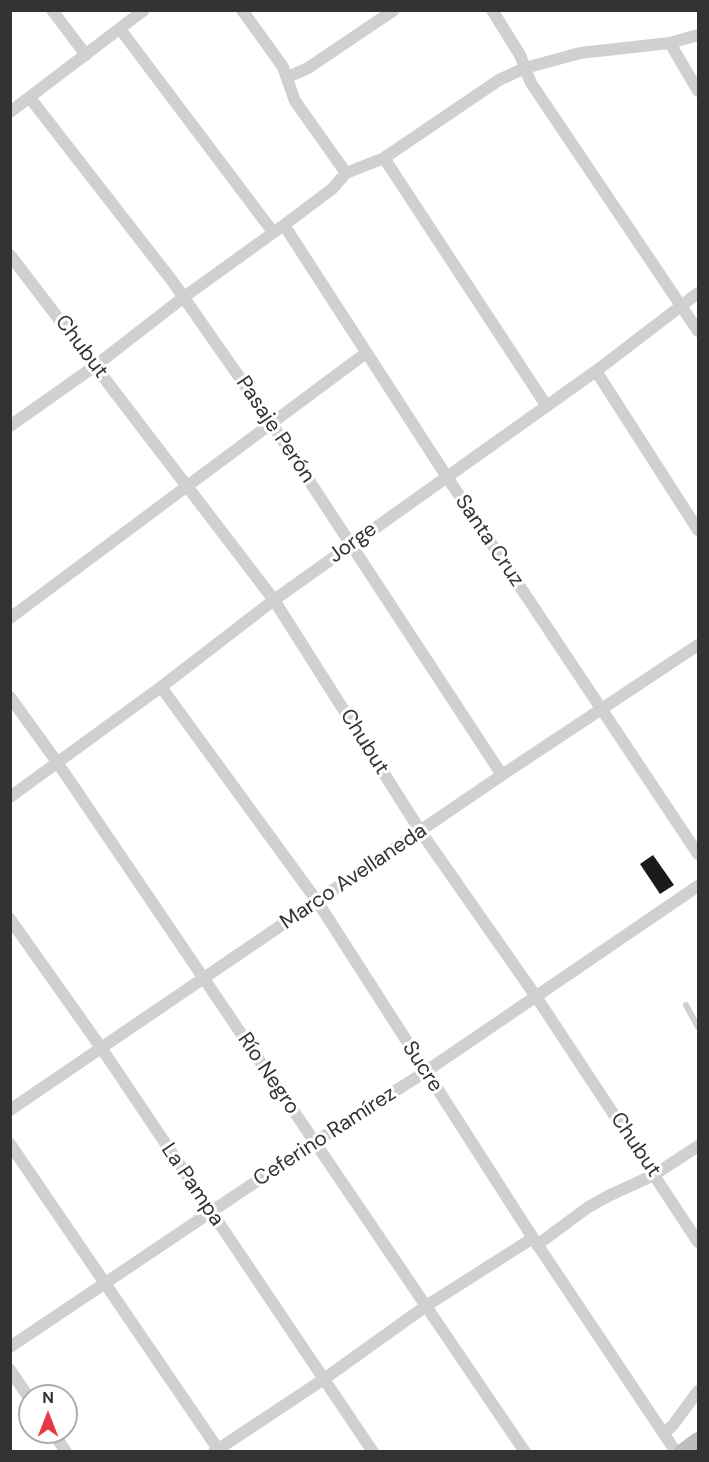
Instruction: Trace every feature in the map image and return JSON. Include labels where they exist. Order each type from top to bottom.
[{"type":"street","points":[[52,10],[86,55]]},
{"type":"street","points":[[12,108],[30,98],[144,10]]},
{"type":"street","points":[[242,10],[283,67],[295,101],[346,173]]},
{"type":"street","points":[[288,77],[308,68],[394,10]]},
{"type":"street","points":[[492,10],[531,83],[699,331]]},
{"type":"street","points":[[120,29],[273,232]]},
{"type":"street","points":[[10,426],[95,366],[184,297],[332,189],[346,173],[384,158],[499,80],[525,68],[580,53],[670,42],[699,36]]},
{"type":"street","points":[[670,42],[699,91]]},
{"type":"street","name":"Pasaje Perón","points":[[30,98],[184,297],[352,544],[502,775]]},
{"type":"street","points":[[384,158],[546,405]]},
{"type":"street","name":"Santa Cruz","points":[[284,225],[447,477],[699,854]]},
{"type":"street","name":"Chubut","points":[[10,255],[274,600],[421,832],[535,995],[699,1242]]},
{"type":"street","name":"Jorge","points":[[10,797],[161,687],[274,600],[596,371],[699,293]]},
{"type":"street","points":[[10,618],[189,487],[366,353]]},
{"type":"street","points":[[596,371],[699,530]]},
{"type":"street","name":"Marco Avellaneda","points":[[10,1110],[502,775],[699,645]]},
{"type":"street","name":"Sucre","points":[[161,687],[317,902],[535,1242],[664,1433],[685,1448]]},
{"type":"street","name":"Río Negro","points":[[10,697],[57,762],[525,1452]]},
{"type":"street","name":"Ceferino Ramírez","points":[[10,1347],[315,1142],[425,1072],[535,995],[699,886]]},
{"type":"street","name":"La Pampa","points":[[10,919],[102,1049],[373,1452]]},
{"type":"street","points":[[10,1144],[218,1451],[426,1306],[535,1242],[587,1208],[654,1175],[699,1146]]},
{"type":"street","points":[[10,1370],[20,1384]]},
{"type":"street","points":[[664,1433],[699,1391]]},
{"type":"lane","points":[[686,1005],[699,1027]]},
{"type":"building","points":[[653,855],[674,885],[660,894],[640,864]]}]
